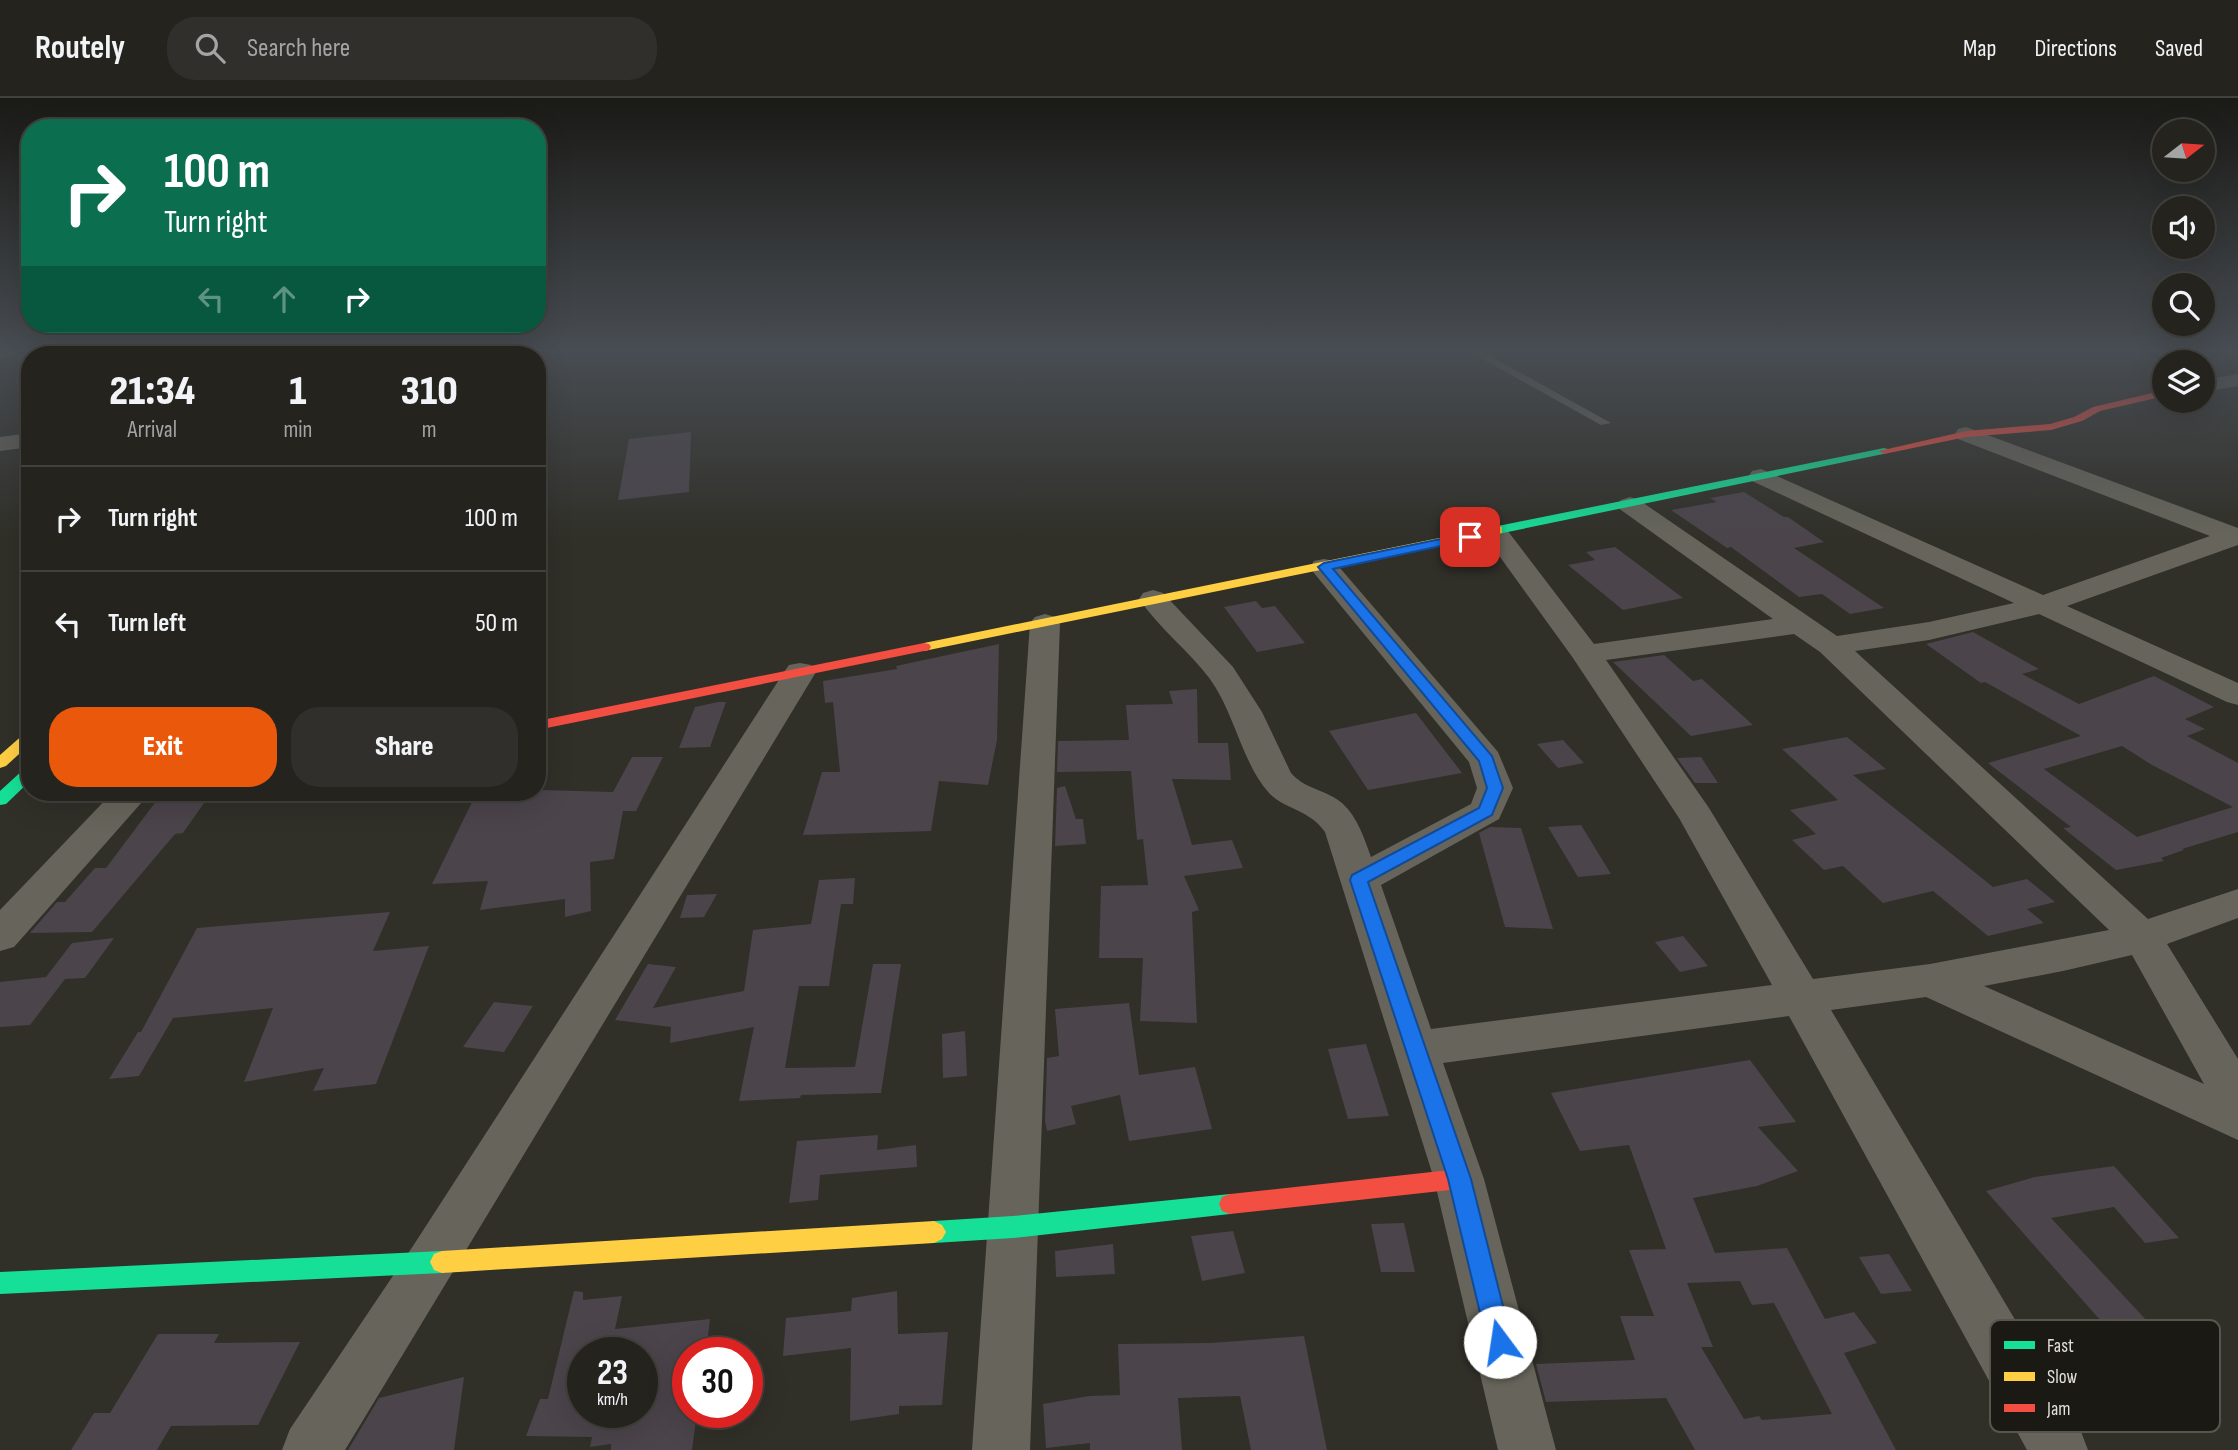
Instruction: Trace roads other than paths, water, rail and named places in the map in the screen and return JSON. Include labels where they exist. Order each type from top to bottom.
[{"type":"main road","points":[[546,724],[1153,599],[1630,505],[1966,434],[2051,427],[2085,415]]},
{"type":"main road","points":[[0,763],[21,744]]},
{"type":"main road","points":[[0,800],[21,780]]},
{"type":"main road","points":[[0,1283],[431,1263],[1013,1227],[1459,1179]]},
{"type":"street","points":[[1966,434],[2236,537]]},
{"type":"street","points":[[0,444],[21,441]]},
{"type":"street","points":[[1760,476],[2238,695]]},
{"type":"street","points":[[1630,505],[1831,646],[2141,937],[2238,1100]]},
{"type":"street","points":[[1494,532],[1586,654],[1696,816],[1990,1329]]},
{"type":"street","points":[[1831,646],[1929,631],[2042,605],[2236,537]]},
{"type":"street","points":[[1324,567],[1486,760],[1495,788],[1486,811],[1359,880]]},
{"type":"street","points":[[1153,599],[1229,684],[1246,712],[1275,777],[1284,788],[1329,811],[1342,830],[1459,1179],[1527,1450]]},
{"type":"street","points":[[1001,1450],[1045,623]]},
{"type":"street","points":[[1586,654],[1799,624]]},
{"type":"street","points":[[311,1450],[431,1263],[800,671]]},
{"type":"street","points":[[0,936],[127,801]]},
{"type":"street","points":[[1416,1049],[1930,980],[2063,956],[2141,937],[2238,902]]},
{"type":"street","points":[[1930,980],[2238,1120]]},
{"type":"street","points":[[2049,1432],[2059,1450]]},
{"type":"lane","points":[[1591,415],[1605,423]]}]
